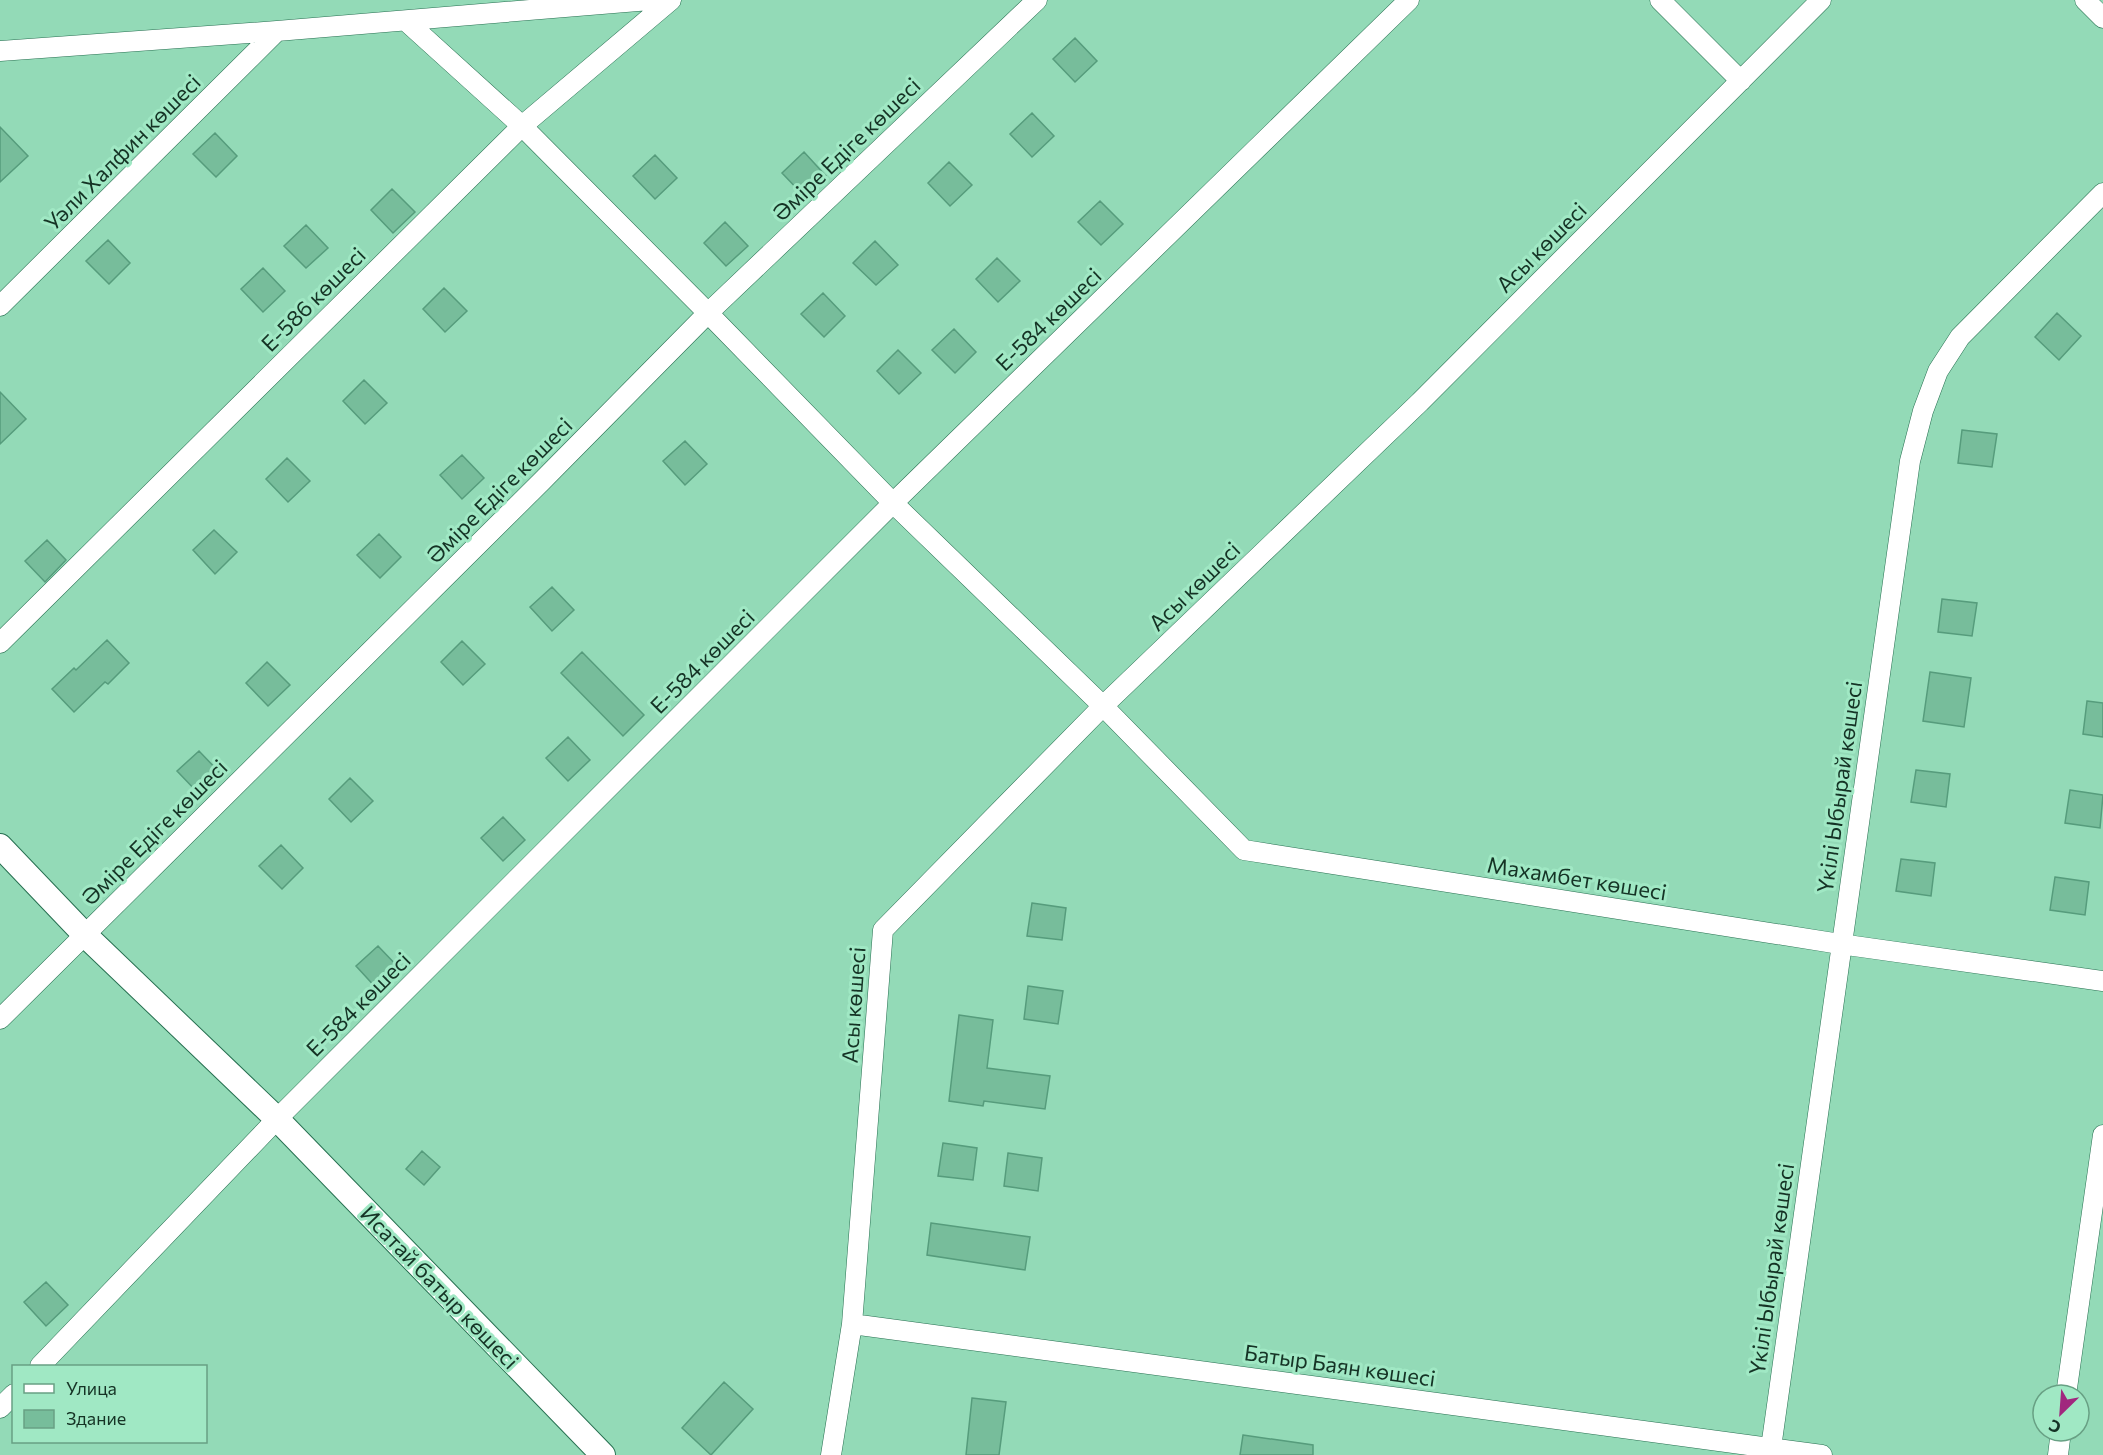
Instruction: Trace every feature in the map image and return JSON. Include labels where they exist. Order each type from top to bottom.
[{"type":"street","points":[[0,51],[277,32],[650,0]]},
{"type":"street","name":"Е-586 көшесі","points":[[0,644],[522,126],[671,0]]},
{"type":"street","name":"Әміре Едіге көшесі","points":[[0,1019],[708,313],[1037,0]]},
{"type":"street","name":"Е-584 көшесі","points":[[41,1365],[277,1119],[893,503],[1409,0]]},
{"type":"street","points":[[1659,0],[1741,81]]},
{"type":"street","name":"Асы көшесі","points":[[831,1455],[852,1324],[883,930],[1103,706],[1420,402],[1821,0]]},
{"type":"street","points":[[2085,0],[2103,18]]},
{"type":"street","name":"Махамбет көшесі","points":[[406,21],[522,126],[893,503],[1103,706],[1244,850],[1840,944],[2103,981]]},
{"type":"street","name":"Уәли Халфин көшесі","points":[[0,306],[277,32]]},
{"type":"street","name":"Үкілі Ыбырай көшесі","points":[[1770,1451],[1910,461],[1923,411],[1938,371],[1960,337],[2103,193]]},
{"type":"street","name":"Исатай батыр көшесі","points":[[0,846],[85,935],[277,1119],[603,1455]]},
{"type":"street","points":[[2068,1383],[2103,1135]]},
{"type":"street","name":"Батыр Баян көшесі","points":[[852,1324],[1770,1451],[1822,1455]]},
{"type":"street","points":[[0,1408],[12,1396]]},
{"type":"building","points":[[1075,38],[1097,61],[1075,82],[1053,59]]},
{"type":"building","points":[[1032,113],[1054,136],[1032,157],[1010,134]]},
{"type":"building","points":[[0,127],[28,156],[0,182]]},
{"type":"building","points":[[215,133],[237,156],[216,177],[193,154]]},
{"type":"building","points":[[804,152],[826,176],[804,196],[782,173]]},
{"type":"building","points":[[655,155],[677,178],[655,199],[633,176]]},
{"type":"building","points":[[949,162],[972,185],[950,206],[928,183]]},
{"type":"building","points":[[392,189],[415,212],[393,233],[371,210]]},
{"type":"building","points":[[1100,201],[1123,224],[1101,245],[1078,222]]},
{"type":"building","points":[[725,222],[748,246],[726,266],[704,243]]},
{"type":"building","points":[[306,225],[328,248],[306,268],[284,246]]},
{"type":"building","points":[[108,240],[130,263],[109,284],[86,261]]},
{"type":"building","points":[[875,241],[898,265],[876,285],[853,263]]},
{"type":"building","points":[[997,258],[1020,281],[998,302],[976,279]]},
{"type":"building","points":[[263,268],[285,291],[263,312],[241,289]]},
{"type":"building","points":[[444,288],[467,311],[445,332],[423,309]]},
{"type":"building","points":[[823,293],[845,316],[824,337],[801,314]]},
{"type":"building","points":[[2057,313],[2081,336],[2059,360],[2035,337]]},
{"type":"building","points":[[954,329],[976,352],[955,373],[932,350]]},
{"type":"building","points":[[898,350],[921,373],[899,394],[877,371]]},
{"type":"building","points":[[364,380],[387,403],[365,424],[343,401]]},
{"type":"building","points":[[0,392],[26,419],[0,444]]},
{"type":"building","points":[[1962,430],[1997,434],[1992,467],[1958,463]]},
{"type":"building","points":[[685,441],[707,464],[685,485],[663,461]]},
{"type":"building","points":[[462,455],[484,478],[462,499],[440,475]]},
{"type":"building","points":[[287,458],[310,481],[288,502],[266,479]]},
{"type":"building","points":[[214,530],[237,552],[215,574],[193,550]]},
{"type":"building","points":[[379,534],[401,557],[380,578],[357,555]]},
{"type":"building","points":[[47,540],[66,560],[45,582],[25,561]]},
{"type":"building","points":[[552,587],[574,610],[552,631],[530,607]]},
{"type":"building","points":[[1942,599],[1977,603],[1972,636],[1938,632]]},
{"type":"building","points":[[107,640],[129,663],[74,712],[52,689]]},
{"type":"building","points":[[462,641],[485,664],[463,685],[441,662]]},
{"type":"building","points":[[582,652],[644,715],[623,736],[561,673]]},
{"type":"building","points":[[267,662],[290,685],[268,706],[246,683]]},
{"type":"building","points":[[1930,672],[1971,678],[1964,727],[1923,721]]},
{"type":"building","points":[[2087,701],[2103,703],[2103,737],[2083,734]]},
{"type":"building","points":[[568,737],[590,760],[568,781],[546,758]]},
{"type":"building","points":[[199,751],[221,774],[200,795],[177,771]]},
{"type":"building","points":[[1916,770],[1950,774],[1946,807],[1911,802]]},
{"type":"building","points":[[350,778],[373,801],[351,822],[329,799]]},
{"type":"building","points":[[2070,790],[2103,795],[2100,828],[2065,823]]},
{"type":"building","points":[[503,817],[525,840],[503,861],[481,838]]},
{"type":"building","points":[[281,845],[303,868],[282,889],[259,866]]},
{"type":"building","points":[[1901,859],[1935,863],[1931,896],[1896,891]]},
{"type":"building","points":[[2055,877],[2089,882],[2085,915],[2050,910]]},
{"type":"building","points":[[1032,903],[1066,908],[1062,940],[1027,936]]},
{"type":"building","points":[[378,946],[400,969],[378,990],[356,966]]},
{"type":"building","points":[[1028,986],[1063,991],[1058,1024],[1024,1019]]},
{"type":"building","points":[[959,1015],[993,1020],[987,1068],[1050,1076],[1045,1109],[984,1101],[983,1106],[949,1101]]},
{"type":"building","points":[[943,1143],[977,1148],[973,1180],[938,1176]]},
{"type":"building","points":[[422,1151],[440,1167],[424,1185],[406,1169]]},
{"type":"building","points":[[1008,1153],[1042,1158],[1038,1191],[1004,1186]]},
{"type":"building","points":[[931,1223],[1030,1237],[1025,1270],[927,1255]]},
{"type":"building","points":[[46,1282],[68,1305],[46,1326],[24,1302]]},
{"type":"building","points":[[724,1382],[753,1409],[711,1455],[682,1428]]},
{"type":"building","points":[[972,1398],[1006,1402],[999,1455],[966,1455]]},
{"type":"building","points":[[1243,1435],[1313,1445],[1313,1455],[1240,1455]]}]
